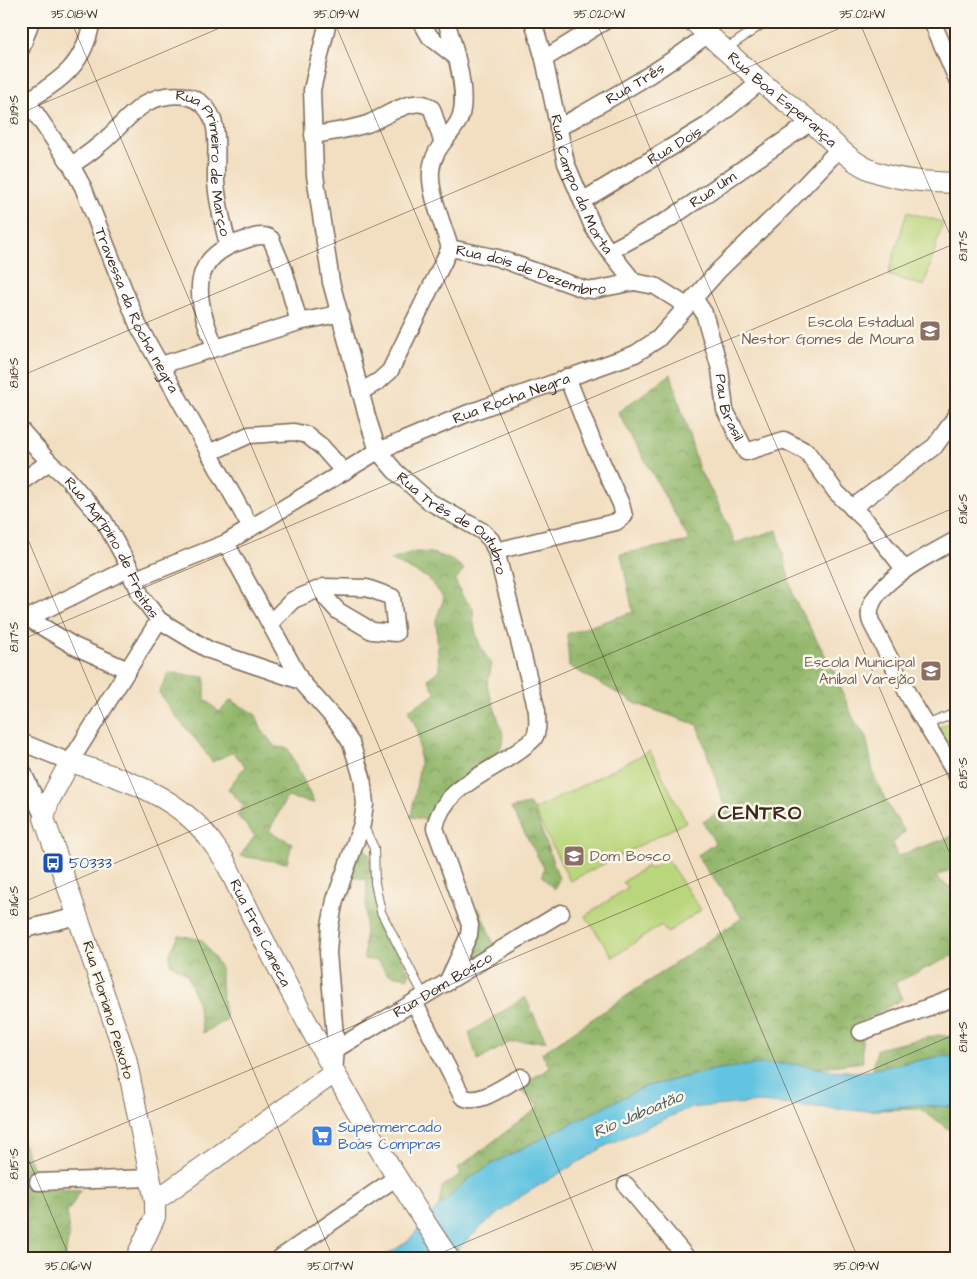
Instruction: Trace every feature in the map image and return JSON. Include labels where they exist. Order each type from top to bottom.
[{"type":"street","points":[[21,49],[31,21]]},
{"type":"street","points":[[25,96],[66,74],[77,63],[87,43],[92,21]]},
{"type":"street","name":"Rua Três de Outubro","points":[[328,21],[312,90],[315,175],[325,249],[338,314],[360,392],[378,451],[394,471],[430,502],[482,531],[491,540],[496,551],[537,711],[538,728],[534,738],[525,747],[453,796],[442,807],[437,817],[436,828],[470,925],[469,935],[447,982]]},
{"type":"street","points":[[421,21],[430,37],[456,57]]},
{"type":"street","points":[[446,21],[456,57],[463,102],[462,113],[457,124],[442,141],[434,157],[431,173],[432,186],[450,248]]},
{"type":"street","name":"Rua Campo da Morta","points":[[533,21],[544,59],[558,128],[571,178],[593,227],[634,282]]},
{"type":"street","points":[[544,59],[605,21]]},
{"type":"street","points":[[932,21],[956,77]]},
{"type":"street","name":"Rua Boa Esperança","points":[[701,28],[760,82],[811,122],[839,149],[874,172],[922,182],[956,183]]},
{"type":"street","name":"Rua Três","points":[[558,128],[678,57],[701,28]]},
{"type":"street","name":"Rua Dois","points":[[582,201],[708,125],[760,82]]},
{"type":"street","name":"Rua Primeiro de Março","points":[[71,165],[99,145],[148,102],[181,94],[198,100],[209,112],[217,135],[216,181],[220,212],[228,244]]},
{"type":"street","name":"Travessa da Rocha negra","points":[[25,96],[71,165],[82,187],[138,325],[251,528]]},
{"type":"street","points":[[313,135],[369,123],[399,107],[425,104],[432,109],[442,141]]},
{"type":"street","name":"Rua Um","points":[[610,251],[668,220],[811,122]]},
{"type":"street","name":"Rua Rocha Negra","points":[[24,617],[132,574],[226,543],[378,451],[466,414],[567,377],[604,366],[648,347],[658,339],[691,302],[839,149]]},
{"type":"street","points":[[215,346],[201,309],[201,283],[208,259],[228,244],[264,236],[271,239],[284,270],[299,322]]},
{"type":"street","name":"Rua dois de Dezembro","points":[[360,392],[379,381],[390,371],[450,248],[498,258],[584,289],[594,290],[634,282]]},
{"type":"street","points":[[634,282],[656,286],[691,302]]},
{"type":"street","name":"Pau Brasil","points":[[691,302],[704,313],[720,369],[725,410],[746,452],[784,440],[807,452],[836,492],[867,522],[905,570]]},
{"type":"street","points":[[161,365],[215,346],[299,322],[338,314]]},
{"type":"street","points":[[496,551],[616,522],[624,514],[567,377]]},
{"type":"street","points":[[852,508],[935,446],[956,414]]},
{"type":"street","name":"Rua Agripino de Freitas","points":[[21,430],[48,462],[66,477],[104,521],[132,574],[141,596],[159,620],[209,650],[301,681],[338,723],[350,743],[362,777],[365,804],[362,824],[335,900],[330,926],[331,1060]]},
{"type":"street","points":[[209,453],[249,435],[294,432],[307,435],[322,447],[344,472]]},
{"type":"street","points":[[21,482],[48,462]]},
{"type":"street","points":[[956,540],[905,570],[873,598],[869,610],[871,622],[911,700],[956,774]]},
{"type":"street","points":[[226,543],[301,681]]},
{"type":"street","points":[[270,623],[293,600],[324,586]]},
{"type":"street","points":[[24,617],[74,646],[128,670]]},
{"type":"street","points":[[44,818],[48,801],[70,762],[159,620]]},
{"type":"street","name":"Rua Frei Caneca","points":[[21,742],[70,762],[101,771],[157,795],[179,809],[203,830],[224,859],[331,1060],[397,1177],[449,1258]]},
{"type":"street","name":"Rua Floriano Peixoto","points":[[21,768],[44,818],[126,1058],[155,1201],[155,1217],[136,1258]]},
{"type":"street","name":"Rua Dom Bosco","points":[[331,1060],[419,999],[562,913]]},
{"type":"street","points":[[21,930],[78,916]]},
{"type":"street","points":[[861,1032],[956,997]]},
{"type":"street","points":[[419,999],[462,1096],[467,1100],[477,1100],[521,1077]]},
{"type":"street","points":[[155,1201],[331,1060]]},
{"type":"street","points":[[280,1258],[397,1177]]},
{"type":"street","points":[[38,1182],[150,1178]]},
{"type":"street","points":[[626,1185],[687,1258]]},
{"type":"lane","points":[[725,50],[767,21]]},
{"type":"lane","points":[[926,725],[956,713]]},
{"type":"lane","points":[[362,824],[374,848],[375,883],[381,912],[419,999]]},
{"type":"green space","points":[[907,212],[943,222],[924,286],[888,275]]},
{"type":"green space","points":[[671,374],[699,470],[716,499],[735,543],[777,530],[794,599],[834,671],[853,718],[866,737],[874,776],[889,807],[905,832],[893,843],[897,856],[956,835],[956,867],[935,877],[956,891],[956,954],[895,983],[902,999],[861,1022],[863,1062],[815,1068],[779,1064],[718,1069],[644,1087],[501,1159],[439,1207],[442,1187],[461,1174],[458,1168],[539,1107],[517,1087],[550,1068],[542,1053],[742,918],[697,856],[715,843],[703,822],[725,808],[698,725],[637,704],[569,666],[567,634],[633,612],[621,554],[690,541],[618,412]]},
{"type":"green space","points":[[415,552],[441,556],[453,561],[464,569],[455,581],[463,597],[473,608],[477,638],[492,664],[487,685],[504,737],[499,752],[448,791],[431,820],[411,817],[420,764],[418,731],[408,710],[436,694],[428,679],[439,670],[436,620],[444,598],[428,578],[391,560]]},
{"type":"green space","points":[[169,673],[205,677],[205,699],[219,712],[231,700],[256,715],[262,730],[275,747],[288,748],[314,803],[287,797],[269,831],[292,843],[287,863],[240,856],[255,836],[237,815],[244,806],[228,789],[245,766],[233,752],[212,762],[171,711],[159,692]]},
{"type":"green space","points":[[956,719],[956,760],[938,728]]},
{"type":"green space","points":[[650,751],[686,822],[570,881],[534,810]]},
{"type":"green space","points":[[529,804],[534,810],[559,879],[554,889],[542,876],[544,868],[511,808]]},
{"type":"green space","points":[[360,845],[369,853],[380,917],[410,974],[407,978],[387,974],[378,961],[364,959],[367,880],[349,875]]},
{"type":"green space","points":[[666,858],[701,910],[667,933],[661,925],[613,957],[585,916],[627,888],[623,882],[647,866],[650,869]]},
{"type":"green space","points":[[478,907],[496,949],[458,966],[472,931]]},
{"type":"green space","points":[[179,935],[202,940],[221,968],[221,987],[226,1020],[203,1033],[197,1002],[187,974],[170,963],[170,953]]},
{"type":"green space","points":[[525,997],[546,1041],[510,1042],[478,1061],[469,1033]]},
{"type":"green space","points":[[938,1035],[956,1038],[956,1057],[941,1056],[873,1069],[877,1049]]},
{"type":"green space","points":[[917,1105],[956,1107],[956,1134],[920,1109],[872,1110]]},
{"type":"green space","points":[[21,1137],[40,1189],[81,1190],[67,1213],[69,1235],[65,1258],[21,1258]]},
{"type":"water","name":"Rio Jaboatão","points":[[941,1056],[956,1057],[956,1107],[917,1105],[861,1111],[759,1102],[689,1108],[607,1145],[523,1195],[481,1227],[448,1258],[382,1258],[408,1241],[432,1213],[471,1177],[501,1159],[644,1087],[718,1069],[762,1064],[794,1064],[829,1070],[860,1072]]},
{"type":"place","name":"Escola Estadual Nestor Gomes de Moura","points":[[930,331]]},
{"type":"place","name":"Escola Municipal Aníbal Varejão","points":[[931,671]]},
{"type":"place","name":"Dom Bosco","points":[[574,856]]},
{"type":"place","name":"50333","points":[[53,863]]},
{"type":"place","name":"Supermercado Boas Compras","points":[[322,1136]]},
{"type":"district","name":"CENTRO","points":[[760,813]]}]
